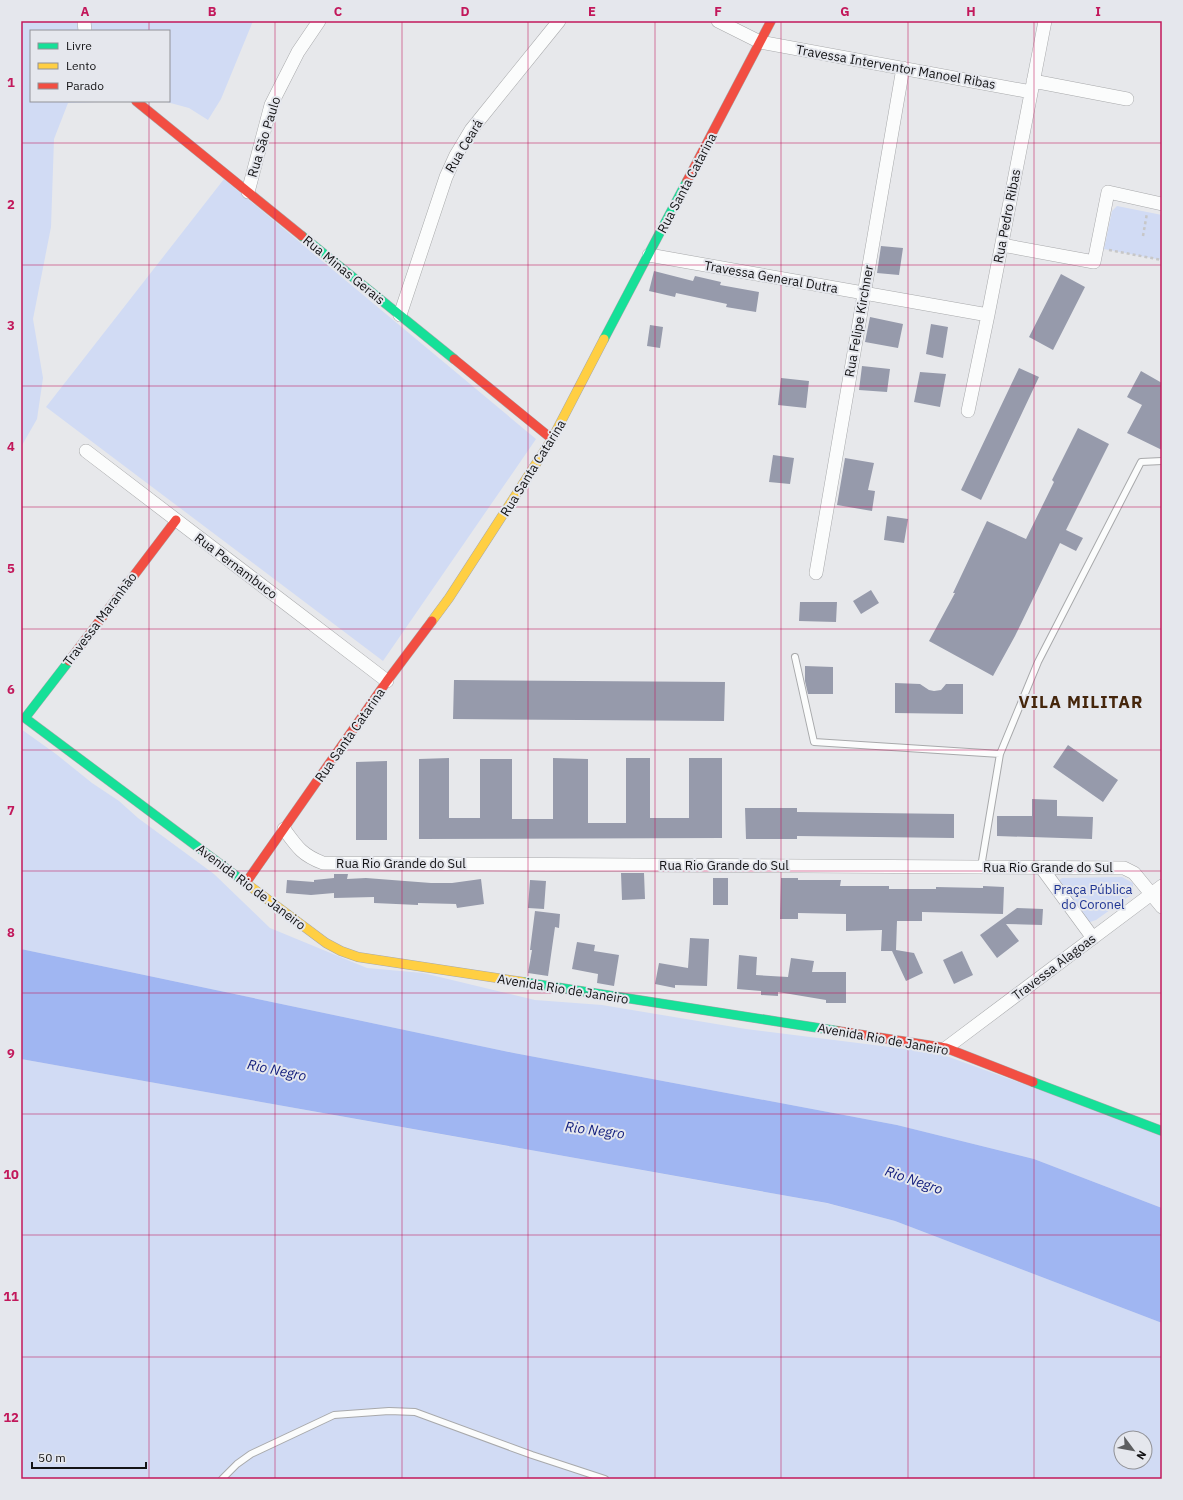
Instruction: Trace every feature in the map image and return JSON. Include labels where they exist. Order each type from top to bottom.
[{"type":"street","name":"Rua São Paulo","points":[[248,192],[272,105],[298,52],[318,21]]},
{"type":"street","name":"Rua Ceará","points":[[400,315],[446,177],[456,155],[471,130],[559,21]]},
{"type":"street","name":"Travessa Interventor Manoel Ribas","points":[[718,21],[760,42],[903,68],[1127,99]]},
{"type":"street","name":"Rua Santa Catarina","points":[[245,884],[387,681],[449,598],[552,439],[771,21]]},
{"type":"street","name":"Rua Pedro Ribas","points":[[968,410],[1002,246],[1045,21]]},
{"type":"street","name":"Rua Felipe Kirchner","points":[[816,573],[903,68]]},
{"type":"street","name":"Rua Minas Gerais","points":[[137,102],[552,439]]},
{"type":"street","points":[[1002,246],[1094,262],[1108,192],[1153,206]]},
{"type":"street","name":"Travessa General Dutra","points":[[649,255],[988,315]]},
{"type":"street","name":"Rua Pernambuco","points":[[86,451],[387,681]]},
{"type":"street","name":"Travessa Maranhão","points":[[25,718],[176,520]]},
{"type":"street","name":"Avenida Rio de Janeiro","points":[[25,718],[245,884],[326,943],[341,951],[358,957],[946,1048],[1162,1131]]},
{"type":"street","name":"Rua Rio Grande do Sul","points":[[284,829],[298,848],[310,858],[323,863],[1124,868],[1134,873],[1157,890],[1162,907]]},
{"type":"street","points":[[1042,867],[1093,938]]},
{"type":"street","name":"Travessa Alagoas","points":[[946,1048],[1157,890]]},
{"type":"lane","points":[[981,867],[1000,754],[1038,662],[1141,462],[1162,461]]},
{"type":"lane","points":[[795,657],[814,742],[1000,754]]},
{"type":"lane","points":[[222,1479],[237,1464],[251,1454],[334,1415],[389,1411],[415,1412],[532,1455],[605,1479]]},
{"type":"path","points":[[1140,211],[1153,206]]},
{"type":"path","points":[[1143,236],[1153,206]]},
{"type":"path","points":[[1104,249],[1162,260]]},
{"type":"green space","points":[[21,21],[253,21],[221,99],[208,120],[189,108],[167,102],[170,102],[170,30],[30,30],[30,102],[98,102],[68,103],[54,139],[51,227],[33,319],[43,378],[37,419],[21,447]]},
{"type":"green space","points":[[224,179],[536,439],[383,661],[46,407]]},
{"type":"green space","points":[[1117,206],[1162,215],[1162,260],[1104,249],[1112,211]]},
{"type":"green space","points":[[21,729],[56,754],[92,783],[119,801],[138,818],[214,874],[270,928],[367,968],[423,973],[535,1000],[602,1005],[746,1029],[938,1053],[1162,1134],[1162,1208],[1034,1159],[897,1125],[514,1053],[21,949]]},
{"type":"green space","name":"Praça Pública do Coronel","points":[[1122,877],[1133,883],[1131,895],[1096,920],[1090,922],[1087,921],[1058,881],[1062,878]]},
{"type":"green space","points":[[21,1059],[826,1203],[895,1221],[1162,1323],[1162,1479],[21,1479]]},
{"type":"water","name":"Rio Negro","points":[[21,949],[514,1053],[897,1125],[1034,1159],[1162,1208],[1162,1323],[895,1221],[827,1203],[21,1059]]},
{"type":"building","points":[[881,246],[903,248],[899,275],[877,273]]},
{"type":"building","points":[[654,271],[693,281],[695,276],[721,282],[720,285],[759,292],[756,312],[726,307],[727,304],[676,293],[675,297],[649,291]]},
{"type":"building","points":[[1061,274],[1085,287],[1053,350],[1029,337]]},
{"type":"building","points":[[870,317],[903,324],[898,348],[865,342]]},
{"type":"building","points":[[931,324],[948,327],[943,358],[926,354]]},
{"type":"building","points":[[650,325],[663,327],[660,348],[647,346]]},
{"type":"building","points":[[862,366],[890,369],[887,392],[859,390]]},
{"type":"building","points":[[1019,368],[1039,377],[981,500],[961,490]]},
{"type":"building","points":[[1141,371],[1162,383],[1162,450],[1127,433],[1142,405],[1127,397]]},
{"type":"building","points":[[920,372],[946,374],[940,407],[914,402]]},
{"type":"building","points":[[781,378],[809,381],[806,408],[778,405]]},
{"type":"building","points":[[1078,428],[1109,444],[1066,530],[1083,538],[1076,551],[1060,543],[1015,636],[993,676],[929,641],[955,593],[953,593],[987,521],[1026,539],[1054,482],[1052,480]]},
{"type":"building","points":[[773,455],[794,458],[790,484],[769,482]]},
{"type":"building","points":[[845,458],[874,463],[868,490],[875,491],[872,511],[837,505]]},
{"type":"building","points":[[887,516],[908,519],[904,543],[884,540]]},
{"type":"building","points":[[871,590],[879,603],[861,614],[853,601]]},
{"type":"building","points":[[800,602],[837,602],[836,622],[799,621]]},
{"type":"building","points":[[805,666],[833,667],[833,694],[808,694],[805,681]]},
{"type":"building","points":[[454,680],[725,682],[724,721],[453,719]]},
{"type":"building","points":[[895,683],[920,684],[929,690],[934,691],[941,690],[946,684],[963,684],[963,714],[895,713]]},
{"type":"building","points":[[1068,745],[1118,780],[1103,802],[1053,767]]},
{"type":"building","points":[[449,758],[449,818],[480,818],[480,759],[512,759],[512,819],[553,819],[553,758],[588,759],[588,823],[626,823],[626,758],[650,758],[650,818],[689,818],[689,758],[722,758],[722,838],[419,839],[419,759]]},
{"type":"building","points":[[387,761],[387,840],[356,840],[356,762]]},
{"type":"building","points":[[1032,799],[1057,800],[1057,816],[1093,817],[1092,839],[997,836],[997,816],[1032,816]]},
{"type":"building","points":[[745,808],[797,808],[797,812],[954,814],[954,838],[797,836],[797,839],[746,839]]},
{"type":"building","points":[[621,873],[644,873],[645,899],[622,900]]},
{"type":"building","points":[[334,874],[348,874],[347,879],[366,878],[431,883],[452,883],[481,879],[484,904],[457,908],[456,904],[418,903],[418,905],[374,903],[374,897],[334,898],[334,893],[311,895],[286,893],[287,880],[314,882],[314,880],[334,878]]},
{"type":"building","points":[[713,878],[728,878],[728,905],[713,905]]},
{"type":"building","points":[[781,878],[798,878],[798,880],[841,880],[840,886],[889,886],[889,889],[936,889],[936,887],[983,888],[983,886],[1004,887],[1003,914],[922,912],[922,921],[897,921],[896,950],[914,953],[923,973],[906,981],[892,951],[881,951],[882,930],[846,931],[846,914],[798,913],[798,919],[780,919]]},
{"type":"building","points":[[530,880],[546,881],[544,909],[528,908]]},
{"type":"building","points":[[1017,908],[1043,909],[1042,925],[1006,924],[1019,941],[997,958],[980,935]]},
{"type":"building","points":[[535,911],[560,914],[559,928],[555,927],[548,976],[528,973],[532,950],[530,950]]},
{"type":"building","points":[[690,938],[709,939],[707,986],[675,985],[675,988],[655,984],[659,963],[688,968]]},
{"type":"building","points":[[577,942],[595,945],[594,951],[619,955],[614,986],[597,983],[598,974],[572,969]]},
{"type":"building","points":[[962,951],[973,975],[954,984],[943,960]]},
{"type":"building","points":[[739,955],[757,957],[756,975],[788,977],[791,958],[814,961],[812,972],[846,972],[846,1003],[826,1003],[826,1000],[778,992],[778,996],[761,995],[761,991],[737,989]]},
{"type":"traffic: fast","points":[[604,339],[687,181]]},
{"type":"traffic: fast","points":[[302,236],[454,359]]},
{"type":"traffic: fast","points":[[69,661],[25,718],[243,881]]},
{"type":"traffic: fast","points":[[523,982],[838,1031]]},
{"type":"traffic: fast","points":[[1033,1082],[1162,1131]]},
{"type":"traffic: slow","points":[[432,621],[449,598],[552,439],[604,339]]},
{"type":"traffic: slow","points":[[243,881],[326,943],[341,951],[358,957],[523,982]]},
{"type":"traffic: jam","points":[[687,181],[771,21]]},
{"type":"traffic: jam","points":[[137,102],[302,236]]},
{"type":"traffic: jam","points":[[454,359],[552,439]]},
{"type":"traffic: jam","points":[[69,661],[176,520]]},
{"type":"traffic: jam","points":[[245,884],[387,681],[432,621]]},
{"type":"traffic: jam","points":[[838,1031],[946,1048],[1033,1082]]},
{"type":"district","name":"VILA MILITAR","points":[[1081,702]]}]
